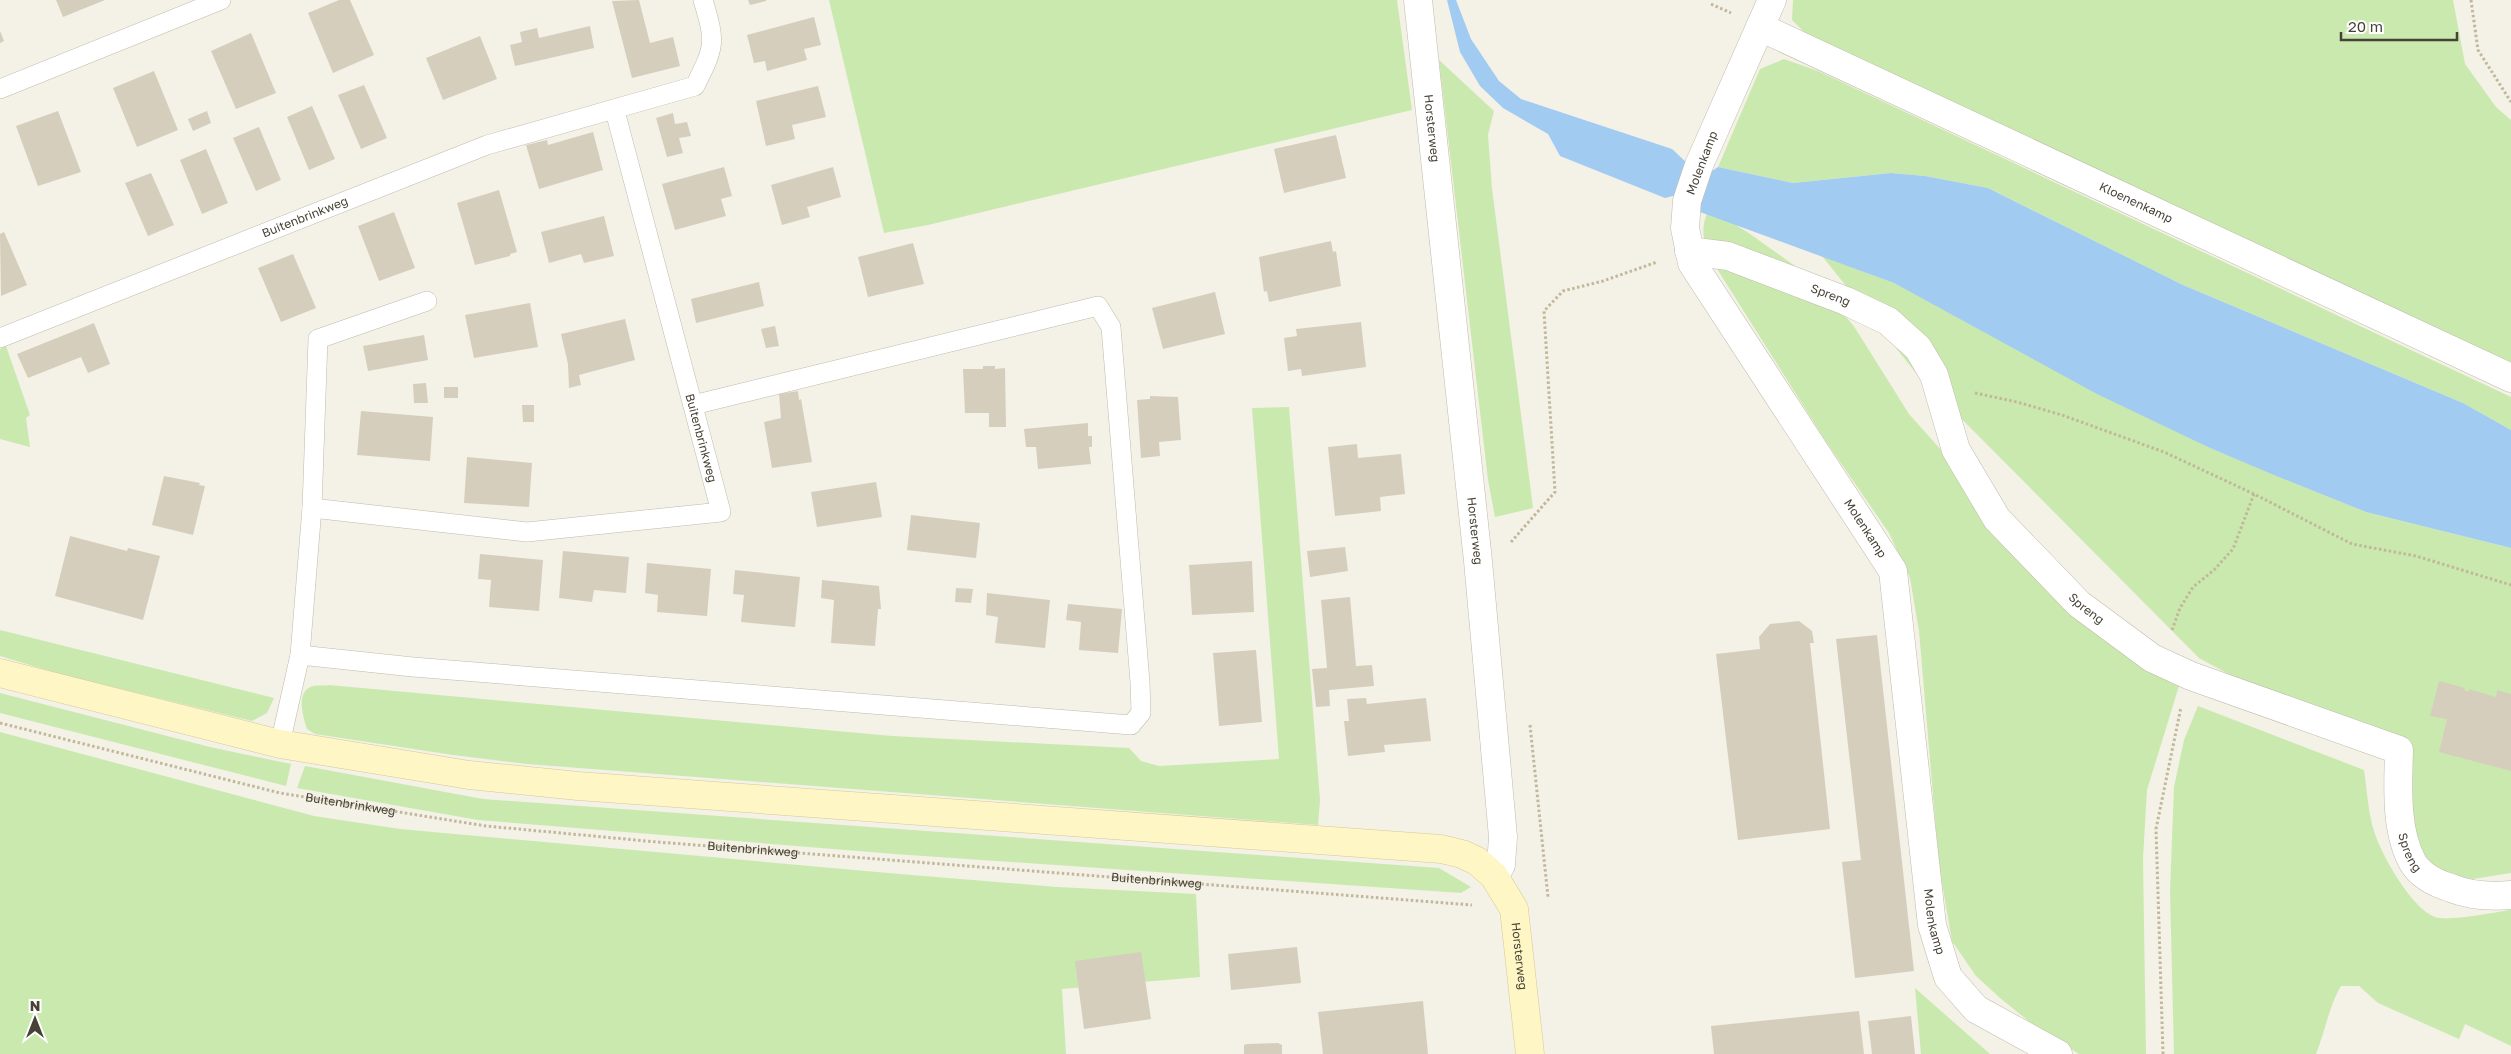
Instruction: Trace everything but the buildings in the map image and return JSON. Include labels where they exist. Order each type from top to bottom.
[{"type":"main road","points":[[0,673],[280,744],[468,775],[578,786],[1441,849],[1462,854],[1477,861],[1494,876]]},
{"type":"main road","name":"Horsterweg","points":[[1494,876],[1514,909],[1530,1054]]},
{"type":"street","name":"Horsterweg","points":[[1418,0],[1478,561],[1503,837],[1501,866],[1494,876]]},
{"type":"street","name":"Molenkamp","points":[[1772,0],[1699,165],[1687,202],[1685,228],[1692,263],[1893,571],[1932,925],[1948,977],[1976,1009],[2058,1054]]},
{"type":"street","name":"Kloenenkamp","points":[[1760,27],[2511,378]]},
{"type":"street","name":"Spreng","points":[[1689,251],[1728,256],[1846,300],[1888,321],[1918,348],[1934,374],[1956,450],[1997,519],[2079,604],[2160,662],[2191,676],[2399,750],[2398,784],[2404,840],[2414,865],[2436,883],[2466,894],[2490,897],[2511,895]]},
{"type":"lane","points":[[0,89],[221,0]]},
{"type":"lane","name":"Buitenbrinkweg","points":[[0,338],[487,146],[615,111],[695,86],[711,55],[713,33],[704,0]]},
{"type":"lane","name":"Buitenbrinkweg","points":[[312,508],[527,532],[721,512],[615,111]]},
{"type":"lane","points":[[280,744],[300,655],[312,508],[318,339],[427,301]]},
{"type":"lane","points":[[300,655],[423,668],[1131,725],[1141,713],[1110,327],[1098,306],[692,405]]},
{"type":"path","points":[[2471,0],[2478,50],[2511,102]]},
{"type":"path","points":[[1512,551],[1511,542],[1554,492],[1544,312],[1563,291],[1604,281],[1689,251]]},
{"type":"path","points":[[1938,386],[2017,402],[2062,415],[2164,452],[2254,494],[2352,544],[2416,556],[2511,584]]},
{"type":"path","points":[[2160,662],[2180,608],[2193,587],[2214,570],[2233,549],[2254,494]]},
{"type":"path","points":[[2163,1054],[2156,830],[2178,717],[2191,676]]},
{"type":"path","points":[[1529,717],[1548,903]]},
{"type":"path","name":"Buitenbrinkweg","points":[[0,723],[280,793],[486,826],[658,842],[1514,909]]},
{"type":"green space","points":[[829,0],[1397,0],[1412,110],[928,225],[884,233]]},
{"type":"green space","points":[[1793,0],[2453,0],[2465,64],[2496,107],[2511,120],[2511,365],[1811,39],[1792,20]]},
{"type":"green space","points":[[1784,59],[1818,71],[2511,397],[2511,430],[2463,403],[2183,285],[1988,188],[1925,176],[1891,173],[1793,183],[1718,167],[1760,69]]},
{"type":"green space","points":[[1439,60],[1494,111],[1488,135],[1492,188],[1533,508],[1495,517],[1488,480]]},
{"type":"green space","points":[[1709,208],[1750,234],[1819,283],[1855,328],[1909,414],[1983,497],[2081,595],[2179,686],[2147,790],[2143,858],[2146,1054],[2079,1054],[2036,1027],[2000,998],[1976,976],[1952,941],[1939,865],[1919,631],[1910,578],[1889,533],[1825,440],[1719,272],[1707,248],[1703,234],[1705,218]]},
{"type":"green space","points":[[1822,256],[1894,283],[2210,448],[2366,512],[2511,548],[2511,873],[2473,879],[2441,872],[2421,852],[2408,813],[2411,750],[2245,683],[2199,658],[1916,373]]},
{"type":"green space","points":[[6,346],[30,415],[26,418],[30,447],[0,439],[0,349]]},
{"type":"green space","points":[[1289,407],[1320,800],[1318,825],[527,764],[315,734],[307,729],[302,705],[304,693],[313,686],[329,685],[892,736],[1129,748],[1141,761],[1159,766],[1279,759],[1252,408]]},
{"type":"green space","points":[[0,630],[274,698],[267,713],[252,721],[60,674],[0,656]]},
{"type":"green space","points":[[0,693],[210,747],[291,764],[286,786],[0,713]]},
{"type":"green space","points":[[2198,706],[2364,770],[2370,816],[2383,853],[2407,892],[2426,912],[2435,917],[2451,918],[2511,910],[2511,1046],[2465,1024],[2459,1039],[2378,1003],[2359,986],[2341,986],[2333,1002],[2316,1054],[2174,1054],[2170,891],[2174,787],[2184,740]]},
{"type":"green space","points":[[0,732],[314,816],[400,829],[1057,887],[1196,894],[1200,977],[1062,989],[1066,1054],[0,1054]]},
{"type":"green space","points":[[305,766],[483,799],[1439,868],[1471,887],[1461,893],[895,854],[478,820],[297,788]]},
{"type":"green space","points":[[1915,988],[1990,1054],[1921,1054]]},
{"type":"water","points":[[1447,0],[1456,0],[1471,39],[1499,81],[1521,99],[1672,149],[1687,163],[1712,171],[1718,167],[1793,183],[1891,173],[1925,176],[1988,188],[2183,285],[2463,403],[2511,430],[2511,548],[2366,512],[2274,475],[2210,448],[2097,394],[1894,283],[1700,212],[1698,204],[1673,196],[1665,198],[1560,156],[1548,134],[1503,108],[1480,86],[1460,52]]}]
